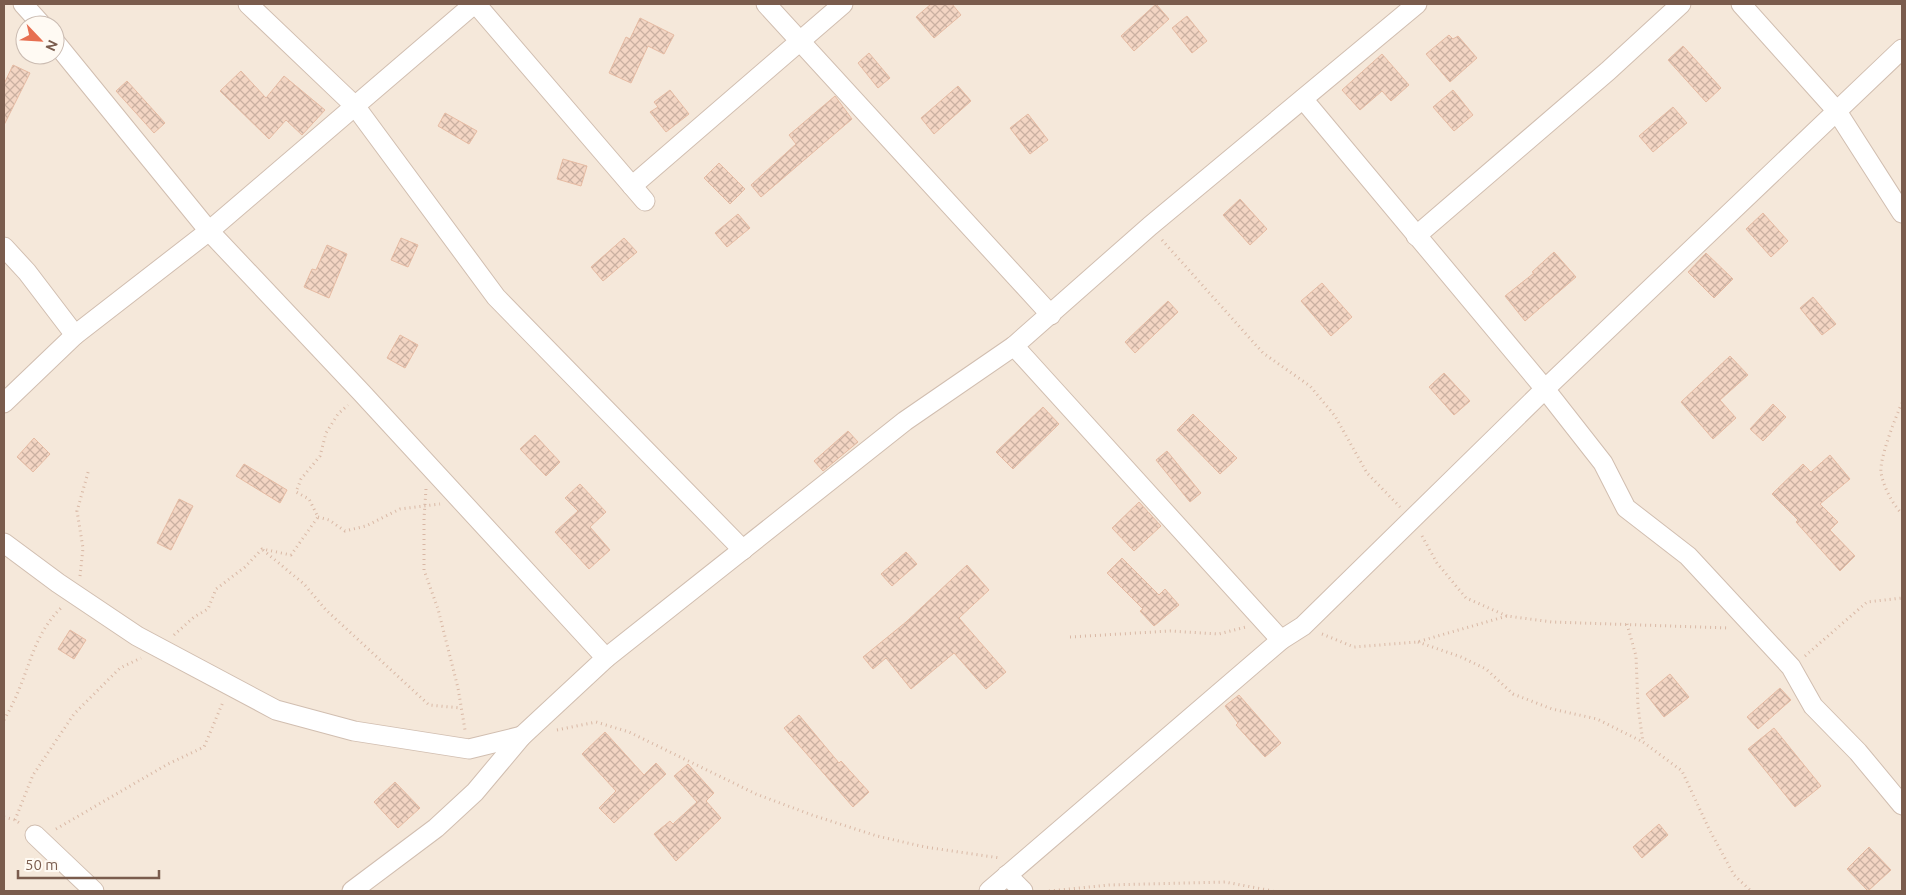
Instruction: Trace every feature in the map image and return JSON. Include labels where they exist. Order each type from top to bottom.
[{"type":"street","points":[[23,4],[33,15]]},
{"type":"street","points":[[248,4],[355,106],[496,297],[743,550]]},
{"type":"street","points":[[4,403],[75,335],[209,231],[475,4],[645,201]]},
{"type":"street","points":[[766,4],[1051,315]]},
{"type":"street","points":[[632,186],[843,4]]},
{"type":"street","points":[[352,891],[436,828],[475,792],[522,736],[606,658],[904,421],[1014,346],[1150,226],[1417,4]]},
{"type":"street","points":[[1416,236],[1608,71],[1681,4]]},
{"type":"street","points":[[1741,4],[1836,110],[1902,213]]},
{"type":"street","points":[[989,891],[1282,640],[1303,626],[1545,389],[1902,49]]},
{"type":"street","points":[[65,54],[209,231],[361,392],[606,658]]},
{"type":"street","points":[[1303,99],[1545,389],[1603,463],[1626,508],[1688,556],[1791,667],[1813,706],[1858,752],[1902,805]]},
{"type":"street","points":[[4,247],[27,272],[75,335]]},
{"type":"street","points":[[1014,346],[1282,640]]},
{"type":"street","points":[[4,543],[79,597],[160,649],[276,710],[354,731],[469,749],[522,736]]},
{"type":"street","points":[[35,835],[94,891]]},
{"type":"street","points":[[1007,875],[1023,891]]},
{"type":"path","points":[[1150,226],[1263,353],[1310,386],[1335,416],[1367,473],[1412,519],[1437,563],[1466,598],[1507,616],[1552,622],[1755,629]]},
{"type":"path","points":[[361,392],[338,414],[326,432],[320,456],[301,479],[296,492],[309,499],[318,517],[330,520],[345,530],[366,526],[400,509],[441,504],[457,496]]},
{"type":"path","points":[[1902,403],[1893,423],[1881,472],[1892,503],[1902,514]]},
{"type":"path","points":[[4,720],[18,693],[31,654],[52,616],[79,597],[83,548],[77,511],[89,469]]},
{"type":"path","points":[[426,488],[424,570],[438,609],[469,749]]},
{"type":"path","points":[[262,549],[291,556],[318,517]]},
{"type":"path","points":[[262,549],[304,584],[326,610],[429,705],[461,708]]},
{"type":"path","points":[[15,820],[33,775],[74,714],[120,668],[160,649],[194,617],[208,609],[216,589],[245,568],[262,549]]},
{"type":"path","points":[[1791,667],[1829,637],[1867,602],[1902,598]]},
{"type":"path","points":[[1303,626],[1354,647],[1417,642],[1507,616]]},
{"type":"path","points":[[1070,637],[1170,632],[1219,634],[1266,622]]},
{"type":"path","points":[[1627,624],[1636,656],[1638,707],[1643,742]]},
{"type":"path","points":[[1417,642],[1461,657],[1486,669],[1513,694],[1552,709],[1597,719],[1643,742],[1682,771],[1709,829],[1734,875],[1752,891]]},
{"type":"path","points":[[35,835],[62,827],[168,764],[204,747],[222,708],[228,686]]},
{"type":"path","points":[[522,736],[596,722],[629,732],[756,794],[812,815],[877,836],[925,847],[1022,862]]},
{"type":"path","points":[[1049,891],[1109,885],[1225,882],[1273,891]]},
{"type":"shaded area","points":[[4,4],[1902,4],[1902,891],[4,891]]},
{"type":"building","points":[[931,4],[952,4],[961,15],[934,38],[916,17]]},
{"type":"building","points":[[1156,4],[1169,19],[1134,51],[1121,36]]},
{"type":"building","points":[[1187,16],[1207,41],[1192,53],[1172,28]]},
{"type":"building","points":[[640,18],[674,35],[664,54],[648,46],[631,83],[609,73],[626,37],[630,39]]},
{"type":"building","points":[[1449,35],[1453,39],[1458,36],[1477,58],[1450,82],[1426,54]]},
{"type":"building","points":[[1683,46],[1721,88],[1706,102],[1668,60]]},
{"type":"building","points":[[869,53],[890,78],[878,88],[858,63]]},
{"type":"building","points":[[1382,54],[1409,85],[1391,101],[1382,91],[1360,110],[1342,90]]},
{"type":"building","points":[[13,65],[30,73],[4,125],[4,84]]},
{"type":"building","points":[[241,71],[266,98],[284,76],[325,110],[302,135],[286,120],[269,139],[220,91]]},
{"type":"building","points":[[127,81],[165,123],[154,133],[116,91]]},
{"type":"building","points":[[958,86],[971,101],[934,134],[921,118]]},
{"type":"building","points":[[670,90],[689,114],[666,132],[650,112],[658,107],[654,102]]},
{"type":"building","points":[[1453,90],[1473,115],[1454,131],[1433,107]]},
{"type":"building","points":[[835,96],[852,119],[761,197],[751,185],[796,144],[789,135]]},
{"type":"building","points":[[1673,107],[1687,123],[1653,152],[1639,136]]},
{"type":"building","points":[[445,113],[477,131],[469,144],[438,126]]},
{"type":"building","points":[[1028,114],[1048,140],[1030,154],[1010,128]]},
{"type":"building","points":[[563,159],[587,166],[581,186],[557,179]]},
{"type":"building","points":[[719,163],[745,189],[730,204],[704,178]]},
{"type":"building","points":[[1240,199],[1267,229],[1250,245],[1223,215]]},
{"type":"building","points":[[1763,213],[1788,241],[1771,257],[1746,229]]},
{"type":"building","points":[[738,214],[750,228],[727,247],[715,233]]},
{"type":"building","points":[[401,238],[418,245],[408,267],[391,260]]},
{"type":"building","points":[[624,238],[637,252],[603,281],[591,267]]},
{"type":"building","points":[[327,245],[347,254],[329,298],[304,287],[312,269],[316,270]]},
{"type":"building","points":[[1554,252],[1576,277],[1525,321],[1505,296],[1534,273],[1532,272]]},
{"type":"building","points":[[1706,253],[1733,279],[1714,298],[1688,272]]},
{"type":"building","points":[[1322,283],[1352,317],[1331,336],[1301,301]]},
{"type":"building","points":[[1813,297],[1836,324],[1822,335],[1800,308]]},
{"type":"building","points":[[1168,301],[1178,312],[1135,353],[1125,342]]},
{"type":"building","points":[[400,335],[418,345],[405,368],[387,358]]},
{"type":"building","points":[[1730,356],[1748,375],[1720,400],[1736,418],[1713,439],[1681,402]]},
{"type":"building","points":[[1444,373],[1470,401],[1454,415],[1429,387]]},
{"type":"building","points":[[1773,404],[1786,417],[1763,441],[1750,429]]},
{"type":"building","points":[[1043,407],[1059,424],[1013,469],[996,452]]},
{"type":"building","points":[[1193,414],[1237,458],[1220,474],[1177,430]]},
{"type":"building","points":[[848,431],[858,442],[823,471],[814,461]]},
{"type":"building","points":[[535,435],[560,462],[546,476],[520,449]]},
{"type":"building","points":[[34,438],[50,454],[33,472],[17,457]]},
{"type":"building","points":[[1167,451],[1201,493],[1190,502],[1156,460]]},
{"type":"building","points":[[1830,455],[1850,479],[1820,504],[1838,522],[1830,530],[1855,556],[1840,571],[1796,522],[1798,520],[1772,494],[1803,464],[1811,472]]},
{"type":"building","points":[[244,464],[287,490],[280,503],[236,476]]},
{"type":"building","points":[[580,484],[606,512],[590,527],[610,550],[589,569],[555,532],[578,511],[565,498]]},
{"type":"building","points":[[179,499],[193,506],[171,550],[157,543]]},
{"type":"building","points":[[1139,502],[1161,526],[1134,551],[1112,528]]},
{"type":"building","points":[[906,552],[917,564],[892,586],[881,574]]},
{"type":"building","points":[[1122,558],[1159,595],[1165,589],[1179,605],[1154,626],[1140,611],[1143,609],[1107,573]]},
{"type":"building","points":[[967,565],[989,590],[959,618],[1006,672],[986,689],[954,653],[911,689],[886,658],[873,669],[863,657],[906,622]]},
{"type":"building","points":[[70,630],[86,640],[74,659],[58,649]]},
{"type":"building","points":[[1670,674],[1689,697],[1664,717],[1646,694]]},
{"type":"building","points":[[1780,688],[1791,700],[1758,729],[1747,717]]},
{"type":"building","points":[[1239,695],[1281,743],[1265,757],[1236,725],[1238,723],[1225,706]]},
{"type":"building","points":[[799,715],[839,763],[841,761],[869,792],[853,807],[784,728]]},
{"type":"building","points":[[1774,728],[1821,786],[1795,807],[1748,749]]},
{"type":"building","points":[[605,732],[644,775],[656,763],[666,774],[614,823],[599,808],[616,791],[582,754]]},
{"type":"building","points":[[688,764],[714,793],[706,801],[721,818],[676,861],[654,834],[670,821],[673,824],[697,802],[674,776]]},
{"type":"building","points":[[395,782],[420,808],[398,828],[374,802]]},
{"type":"building","points":[[1659,824],[1668,835],[1642,858],[1633,847]]},
{"type":"building","points":[[1869,847],[1891,870],[1868,891],[1847,869]]}]
